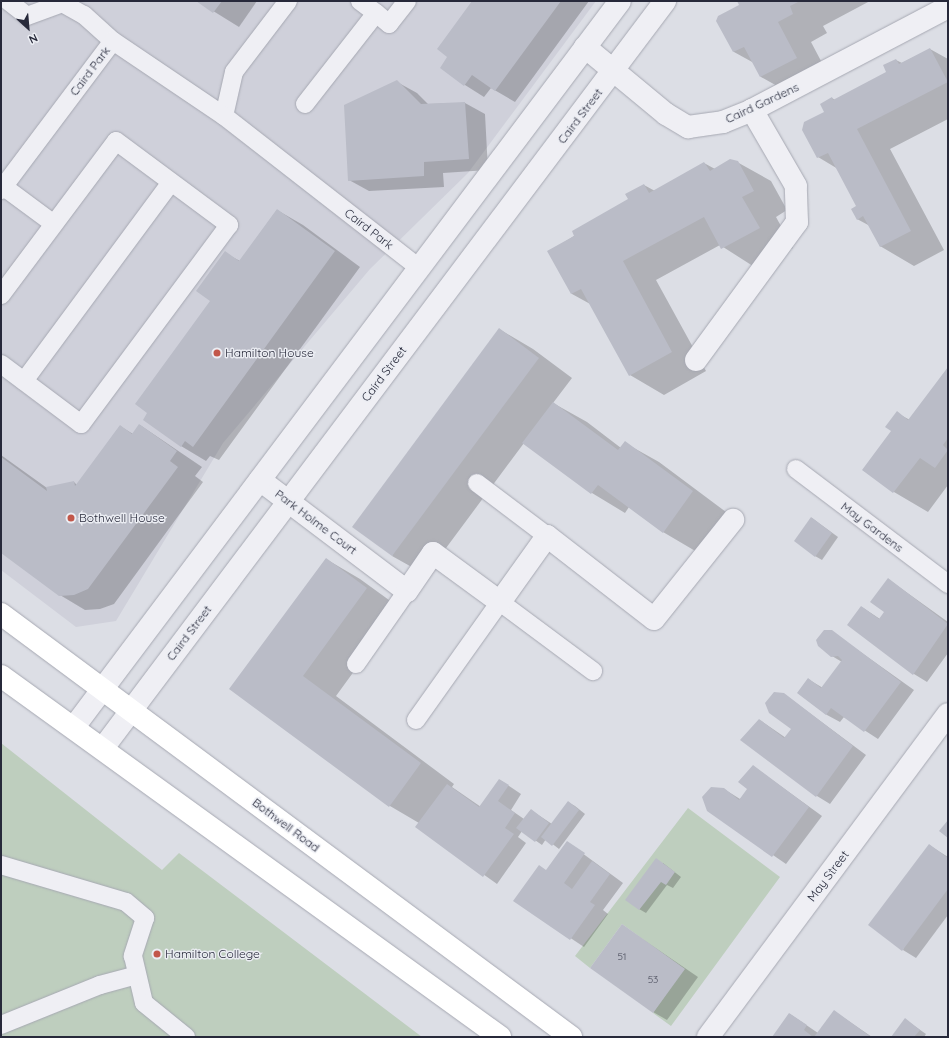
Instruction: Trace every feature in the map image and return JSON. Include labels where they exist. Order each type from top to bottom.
[{"type":"main road","name":"Bothwell Road","points":[[1,614],[570,1037]]},
{"type":"main road","points":[[1,676],[74,727],[500,1037]]},
{"type":"street","points":[[74,727],[620,1]]},
{"type":"street","name":"Caird Street","points":[[103,748],[287,501],[614,72],[665,1]]},
{"type":"street","name":"Caird Gardens","points":[[585,47],[666,114],[688,127],[724,122],[752,110],[948,7]]},
{"type":"street","points":[[696,360],[797,222],[796,186],[752,110]]},
{"type":"street","name":"Park Holme Court","points":[[260,480],[407,591]]},
{"type":"street","points":[[407,591],[433,553],[500,602],[547,536],[654,619],[733,520]]},
{"type":"street","name":"May Street","points":[[708,1037],[948,714]]},
{"type":"lane","points":[[8,1],[27,16],[62,3],[84,16],[113,40]]},
{"type":"lane","points":[[224,116],[234,72],[288,1]]},
{"type":"lane","points":[[360,1],[389,24],[407,1]]},
{"type":"lane","points":[[305,104],[376,13]]},
{"type":"lane","name":"Caird Park","points":[[2,189],[113,40],[224,116],[419,268]]},
{"type":"lane","points":[[1,295],[116,141],[230,225],[81,424],[1,364]]},
{"type":"lane","points":[[24,381],[171,182]]},
{"type":"lane","points":[[2,189],[54,224]]},
{"type":"lane","name":"May Gardens","points":[[796,469],[948,584]]},
{"type":"lane","points":[[477,483],[547,536]]},
{"type":"lane","points":[[356,664],[407,591]]},
{"type":"lane","points":[[416,720],[500,602],[592,670]]},
{"type":"lane","points":[[1,865],[126,902],[145,918],[133,956],[144,1003],[186,1037]]},
{"type":"lane","points":[[1,1024],[100,985],[137,975]]},
{"type":"shaded area","points":[[1,1],[596,1],[468,173],[370,269],[223,443],[116,621],[76,627],[1,570]]},
{"type":"green space","name":"Hamilton College","points":[[1,743],[162,870],[179,853],[422,1037],[1,1037]]},
{"type":"green space","points":[[688,808],[780,877],[671,1026],[653,1013],[684,969],[622,924],[590,968],[575,956]]},
{"type":"building","points":[[196,1],[222,1],[213,13]]},
{"type":"building","points":[[472,1],[561,1],[495,91],[472,75],[464,86],[440,68],[447,57],[437,49]]},
{"type":"building","points":[[737,1],[800,1],[790,6],[793,14],[778,22],[797,58],[760,77],[744,47],[733,52],[716,21],[718,16],[739,5]]},
{"type":"building","points":[[930,48],[948,82],[857,129],[911,231],[880,247],[863,216],[857,220],[851,209],[856,206],[828,153],[817,158],[802,130],[804,122],[824,112],[820,104],[832,97],[833,100],[886,72],[883,65],[896,59],[899,64]]},
{"type":"building","points":[[397,80],[421,104],[465,102],[469,159],[424,162],[424,176],[348,181],[344,105]]},
{"type":"building","points":[[730,159],[738,161],[754,191],[742,197],[760,228],[721,249],[704,217],[623,261],[672,352],[629,376],[581,289],[571,294],[547,251],[574,236],[572,231],[628,199],[625,194],[644,184],[649,193],[704,162],[710,171]]},
{"type":"building","name":"Hamilton House","points":[[277,209],[335,251],[193,447],[185,441],[181,447],[143,420],[147,413],[135,404],[210,301],[196,291],[225,251],[239,261]]},
{"type":"building","points":[[499,328],[539,358],[392,556],[352,527]]},
{"type":"building","points":[[948,367],[948,438],[943,445],[948,450],[935,468],[920,458],[893,493],[862,470],[891,431],[885,427],[897,411],[908,420]]},
{"type":"building","points":[[553,402],[618,450],[625,441],[693,491],[663,533],[598,485],[591,494],[522,443]]},
{"type":"building","name":"Bothwell House","points":[[139,424],[177,451],[170,461],[178,467],[88,589],[74,595],[59,596],[1,553],[1,457],[47,491],[46,487],[74,481],[75,486],[120,425],[132,434]]},
{"type":"building","points":[[811,517],[832,533],[815,557],[794,541]]},
{"type":"building","points":[[326,558],[367,588],[303,676],[421,763],[389,807],[229,689]]},
{"type":"building","points":[[888,578],[948,624],[913,675],[847,625],[861,606],[879,619],[884,612],[870,602]]},
{"type":"building","points":[[824,630],[832,630],[901,682],[864,732],[831,708],[826,715],[797,693],[808,678],[821,688],[842,660],[838,656],[831,657],[818,646],[816,640]]},
{"type":"building","points":[[774,692],[784,693],[853,746],[816,797],[740,740],[759,719],[784,738],[791,729],[769,713],[765,703]]},
{"type":"building","points":[[753,765],[809,807],[772,857],[707,811],[702,797],[711,787],[724,788],[739,800],[747,789],[738,782]]},
{"type":"building","points":[[499,779],[509,785],[498,801],[515,813],[505,828],[514,834],[483,877],[415,827],[447,784],[479,807]]},
{"type":"building","points":[[568,801],[579,810],[552,846],[541,837]]},
{"type":"building","points":[[531,809],[549,823],[535,842],[516,828]]},
{"type":"building","points":[[948,820],[948,838],[939,831]]},
{"type":"building","points":[[567,841],[585,853],[564,883],[572,889],[592,861],[610,874],[590,902],[595,905],[570,940],[513,901],[539,865],[546,870]]},
{"type":"building","points":[[929,844],[948,858],[948,889],[902,951],[868,925]]},
{"type":"building","points":[[656,858],[675,872],[666,885],[661,882],[639,910],[625,900]]},
{"type":"building","points":[[622,924],[685,969],[653,1013],[590,968]]},
{"type":"building","points":[[834,1010],[871,1037],[814,1037]]},
{"type":"building","points":[[789,1013],[807,1025],[804,1030],[813,1037],[772,1037]]},
{"type":"building","points":[[905,1018],[920,1030],[914,1037],[891,1037]]},
{"type":"place","name":"Hamilton House","points":[[217,353]]},
{"type":"place","name":"Bothwell House","points":[[71,518]]},
{"type":"place","name":"Hamilton College","points":[[157,954]]}]
